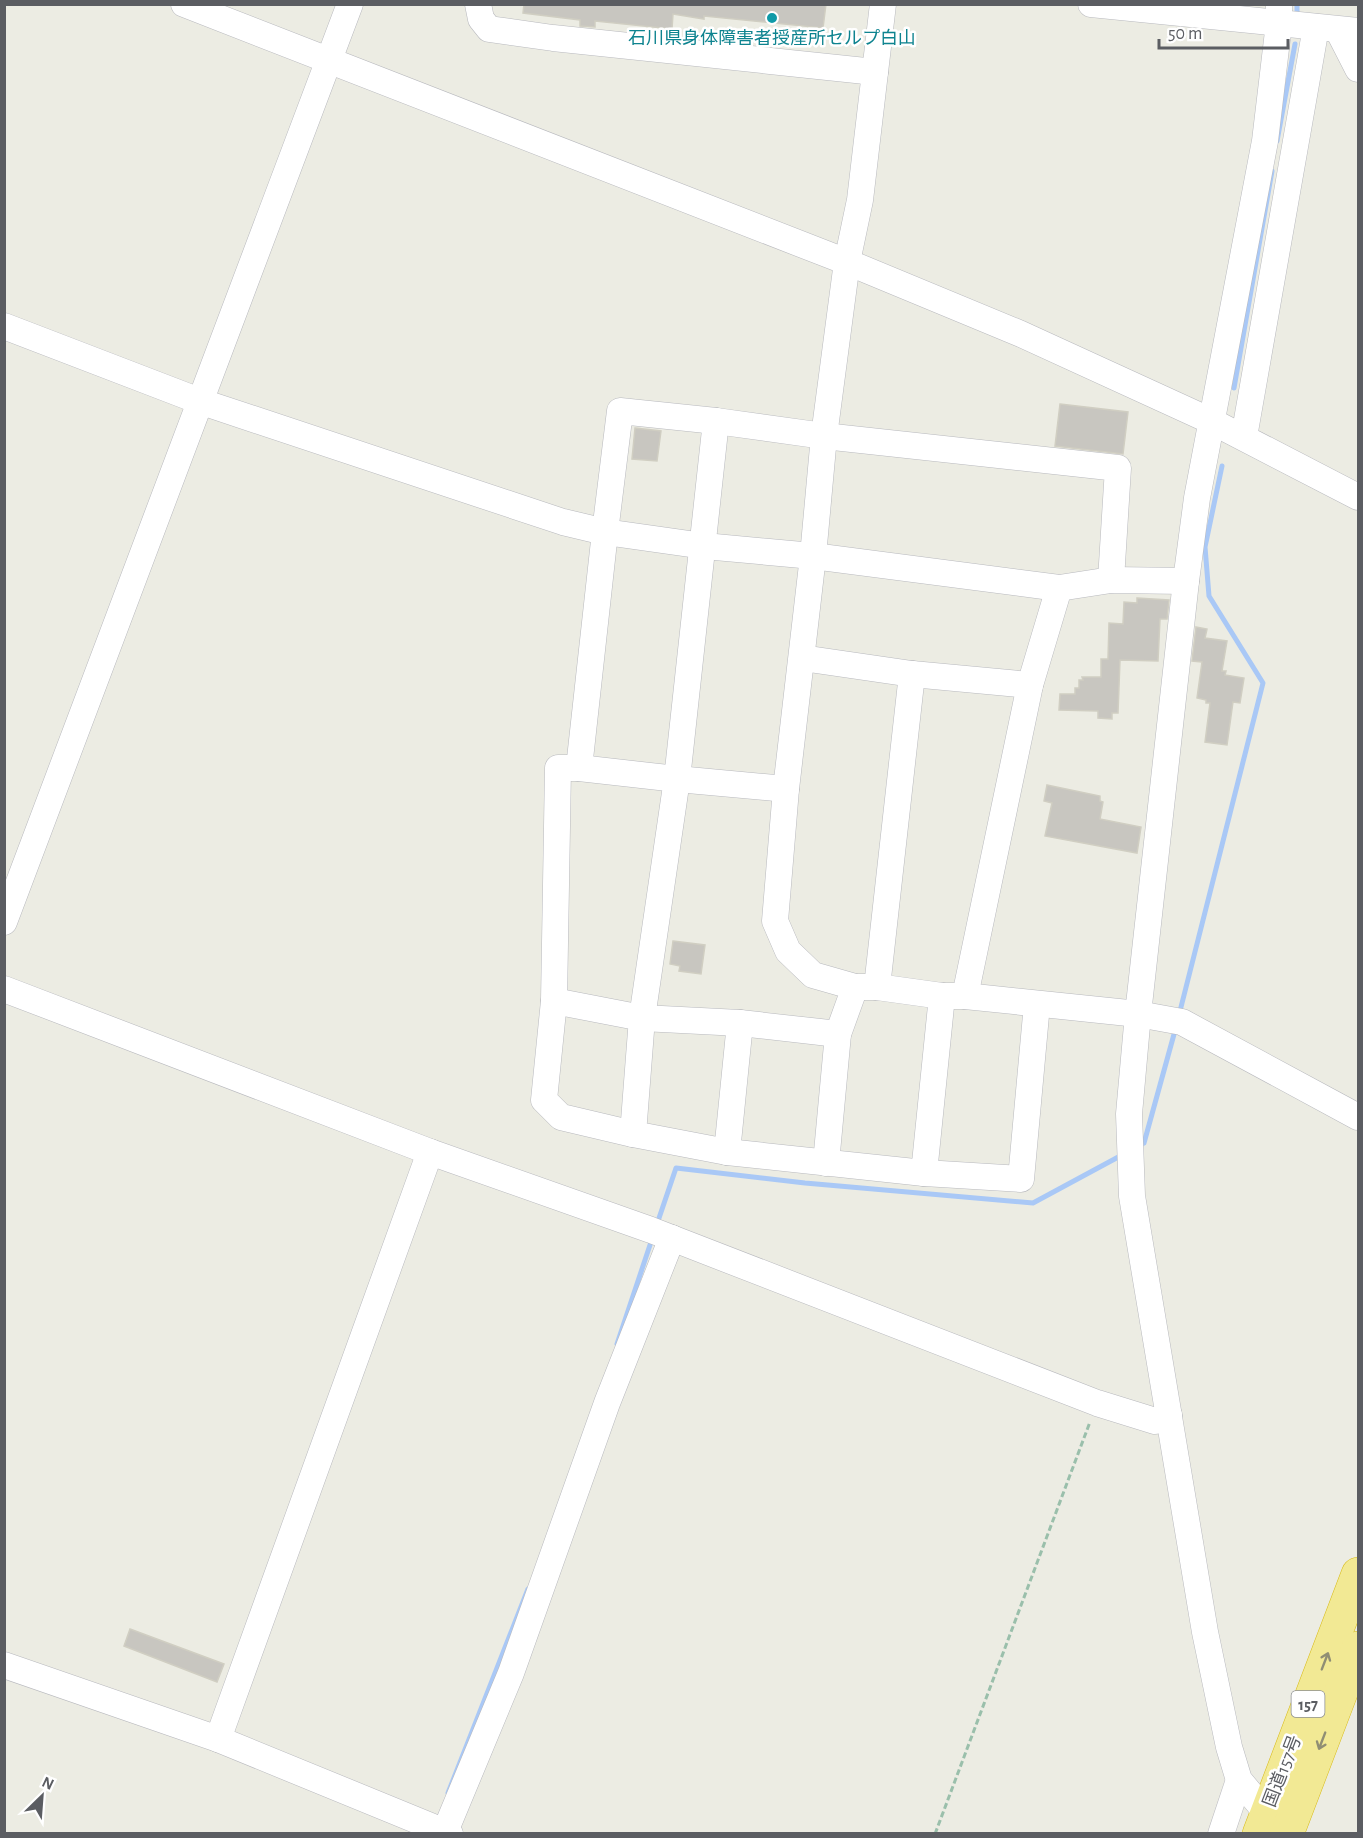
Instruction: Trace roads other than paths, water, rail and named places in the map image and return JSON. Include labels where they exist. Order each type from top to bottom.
[{"type":"highway","name":"国道157号","points":[[1271,1826],[1359,1575]]},
{"type":"highway","name":"国道157号","points":[[1271,1826],[1359,1647]]},
{"type":"street","points":[[184,4],[847,262],[1021,334],[1211,421],[1359,497]]},
{"type":"street","points":[[4,922],[202,402],[350,4]]},
{"type":"street","points":[[478,4],[481,19],[489,29],[553,38],[875,72]]},
{"type":"street","points":[[883,4],[860,200],[847,262],[824,436],[813,556],[786,789],[775,921],[788,951],[813,975],[866,987],[1138,1014],[1176,1021],[1359,1117]]},
{"type":"street","points":[[1091,4],[1279,14],[1337,29],[1359,69]]},
{"type":"street","points":[[1271,1826],[1239,1780],[1205,1632],[1132,1196],[1129,1114],[1186,581],[1211,421],[1265,141],[1279,14]]},
{"type":"street","points":[[1244,437],[1337,29]]},
{"type":"street","points":[[4,326],[202,402],[563,522],[605,532],[1059,588],[1111,580],[1186,581]]},
{"type":"street","points":[[579,768],[620,411],[1118,468],[1111,580]]},
{"type":"street","points":[[633,1134],[642,1018],[677,779],[716,421]]},
{"type":"street","points":[[924,1173],[953,996],[1030,685],[1059,588]]},
{"type":"street","points":[[802,658],[912,674],[1030,685]]},
{"type":"street","points":[[826,1163],[838,1034],[866,987],[912,674]]},
{"type":"street","points":[[786,789],[579,768],[558,768],[554,1001],[544,1100],[561,1117],[727,1152],[924,1173],[1020,1179],[1037,1004]]},
{"type":"street","points":[[4,989],[430,1152],[661,1234],[1097,1403],[1155,1421],[1169,1415]]},
{"type":"street","points":[[554,1001],[642,1018],[740,1023],[838,1034]]},
{"type":"street","points":[[727,1152],[740,1023]]},
{"type":"street","points":[[218,1739],[430,1152]]},
{"type":"street","points":[[4,1665],[218,1739],[441,1831],[511,1673],[607,1403],[661,1234]]},
{"type":"street","points":[[1221,1833],[1239,1780]]},
{"type":"waterway","points":[[1297,4],[1297,11]]},
{"type":"waterway","points":[[1277,141],[1295,44]]},
{"type":"waterway","points":[[1234,388],[1272,171]]},
{"type":"waterway","points":[[1179,1015],[1263,683],[1209,596],[1205,547],[1222,466]]},
{"type":"waterway","points":[[1138,1146],[1144,1143],[1176,1027]]},
{"type":"waterway","points":[[657,1224],[676,1168],[805,1183],[1033,1203],[1122,1155]]},
{"type":"waterway","points":[[617,1344],[652,1239]]},
{"type":"waterway","points":[[448,1793],[528,1589]]},
{"type":"place","name":"石川県身体障害者授産所セルプ白山","points":[[772,18]]}]
